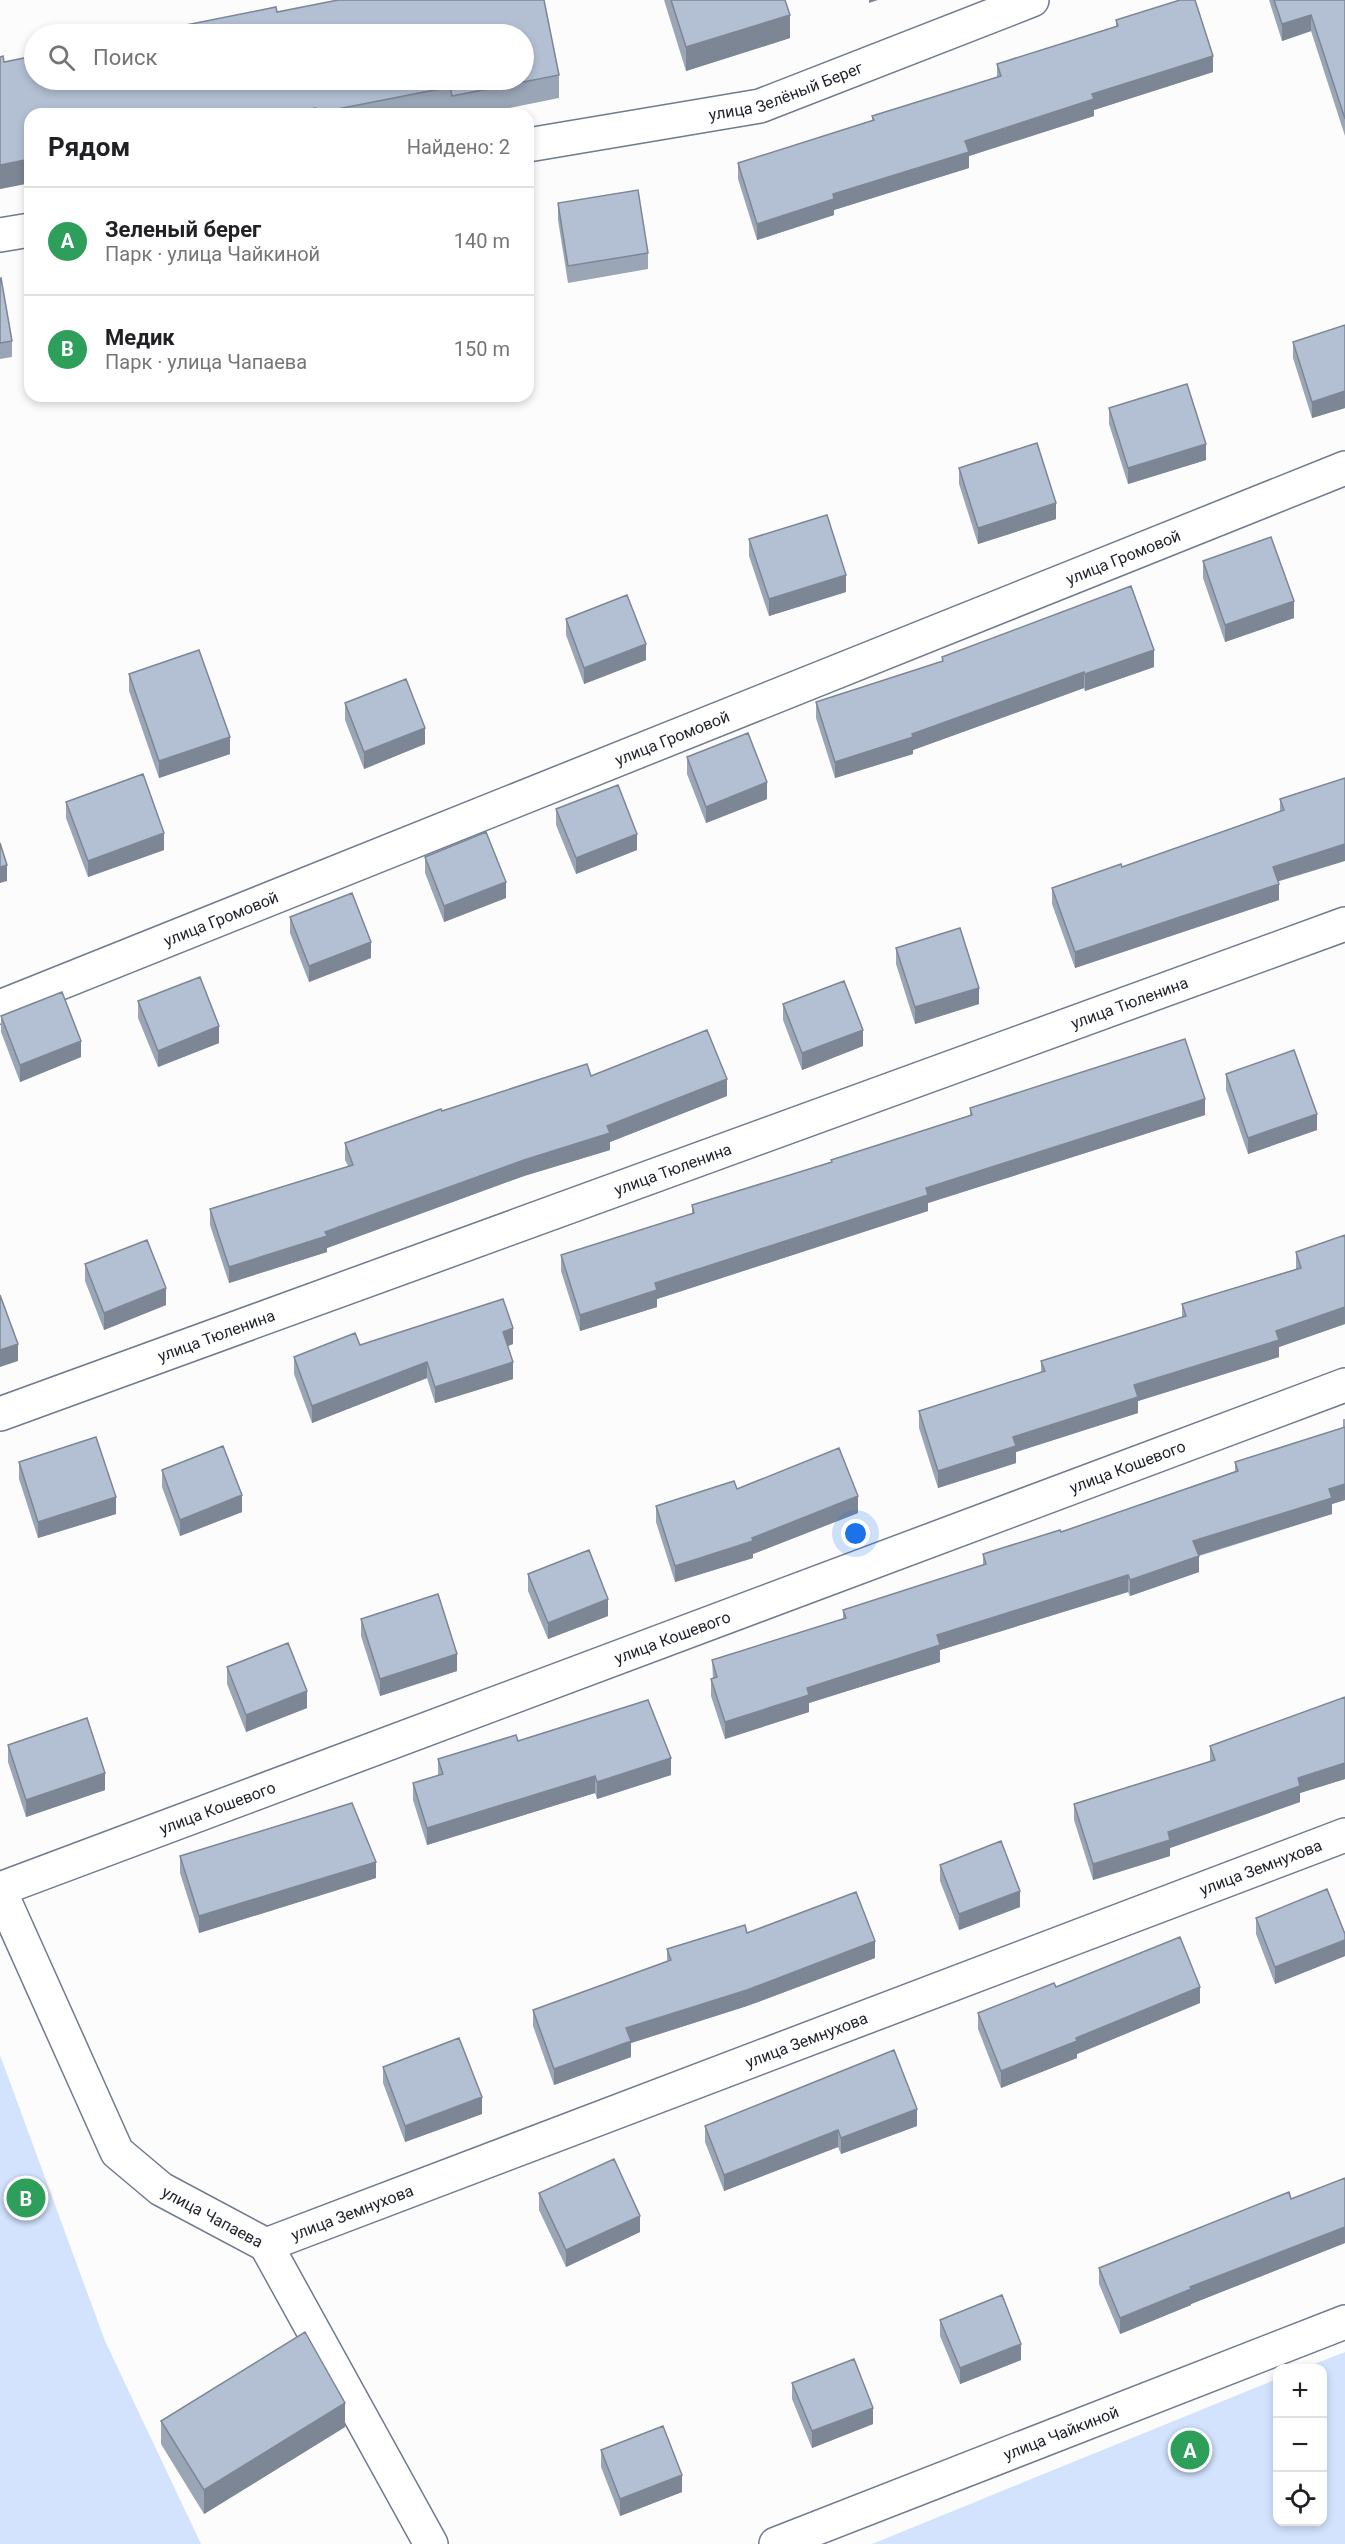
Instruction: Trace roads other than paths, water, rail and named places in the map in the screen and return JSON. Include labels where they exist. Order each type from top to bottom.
[{"type":"street","name":"улица Зелёный Берег","points":[[534,144],[760,106],[1032,0]]},
{"type":"street","points":[[0,235],[24,231]]},
{"type":"street","name":"улица Громовой","points":[[0,1007],[1345,468]]},
{"type":"street","name":"улица Тюленина","points":[[0,1414],[1345,924]]},
{"type":"street","name":"улица Кошевого","points":[[0,1890],[1345,1385]]},
{"type":"street","name":"улица Земнухова","points":[[266,2245],[1345,1836]]},
{"type":"street","name":"улица Чапаева","points":[[0,1890],[117,2152],[161,2190],[266,2245],[431,2544]]},
{"type":"street","name":"улица Чайкиной","points":[[776,2544],[1345,2322]]},
{"type":"place","name":"Медик","points":[[26,2198]]},
{"type":"place","name":"Зеленый берег","points":[[1190,2450]]}]
